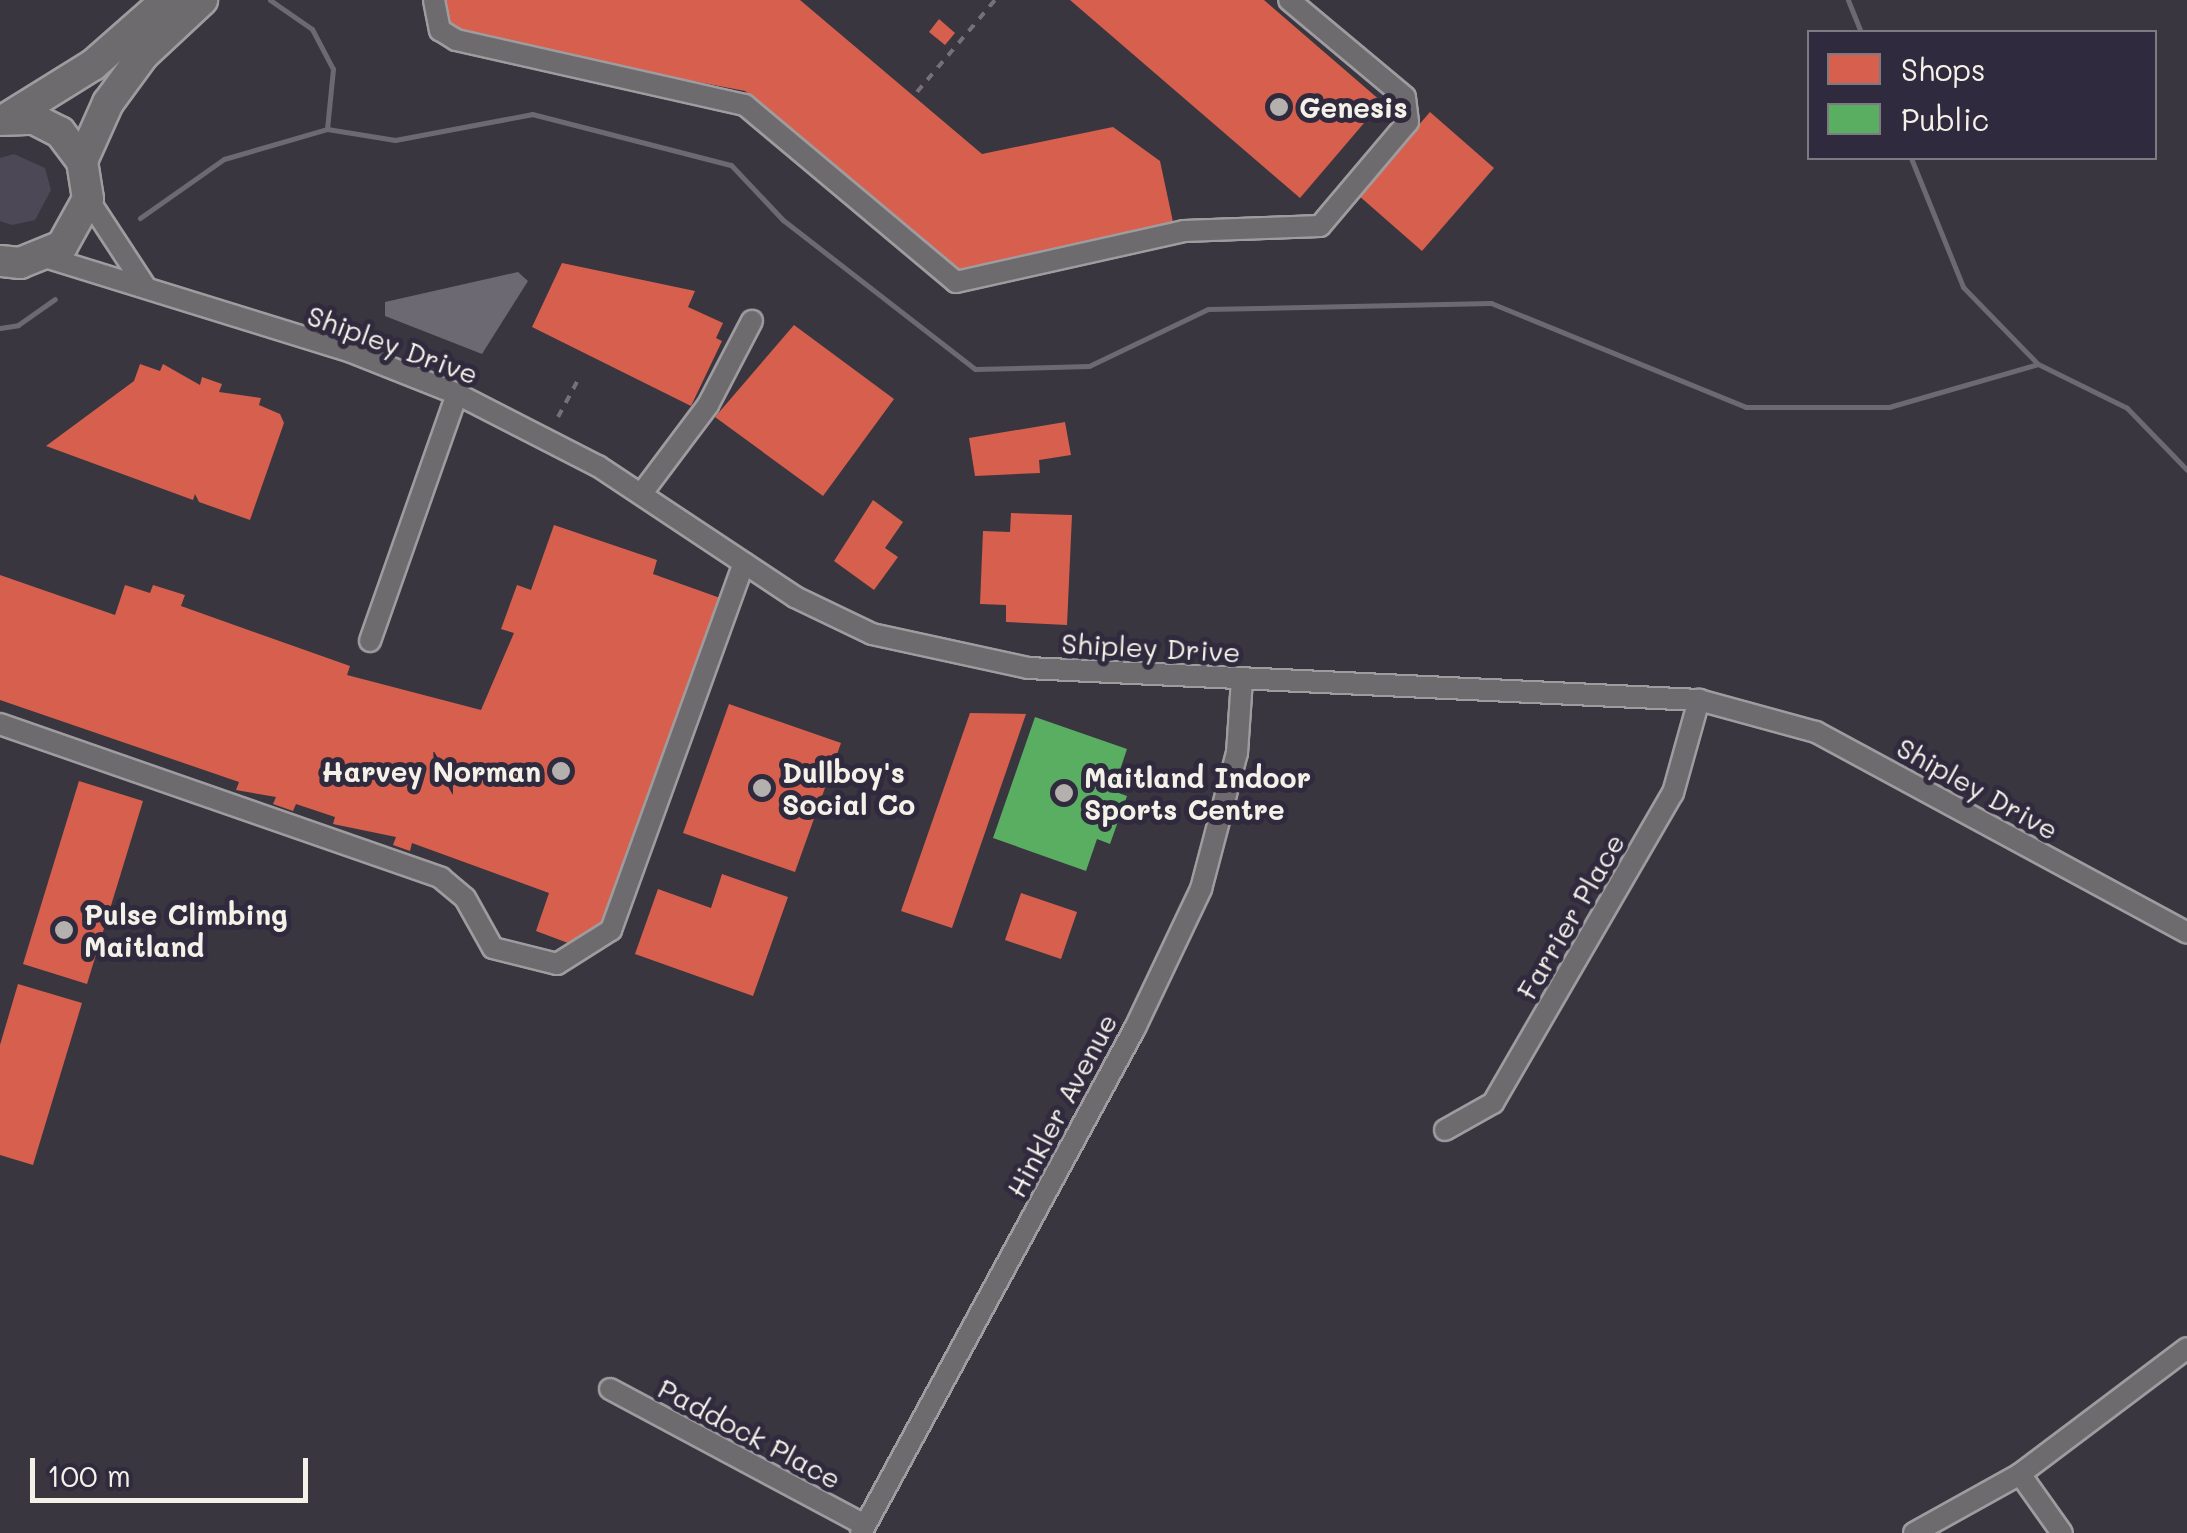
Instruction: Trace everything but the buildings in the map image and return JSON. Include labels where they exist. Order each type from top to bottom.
[{"type":"highway","points":[[4,118],[94,66],[167,0]]},
{"type":"highway","points":[[82,162],[108,103],[143,56],[202,0]]},
{"type":"highway","points":[[4,118],[34,119],[60,132],[82,162],[88,199],[78,227],[16,265]]},
{"type":"street","points":[[434,0],[440,30],[456,40],[745,104],[956,282],[1184,231],[1320,226],[1408,122],[1405,98],[1289,0]]},
{"type":"street","points":[[88,199],[146,286]]},
{"type":"street","name":"Shipley Drive","points":[[16,265],[146,286],[186,306],[351,352],[457,394],[642,494],[835,620],[959,656],[1028,668],[1699,700],[1816,732],[2187,933]]},
{"type":"street","points":[[642,494],[708,406],[752,321]]},
{"type":"street","points":[[370,641],[457,394]]},
{"type":"street","points":[[0,724],[442,878],[466,898],[493,948],[557,964],[611,930],[744,563]]},
{"type":"street","name":"Hinkler Avenue","points":[[863,1529],[1135,1028],[1202,889],[1236,753],[1242,679]]},
{"type":"street","name":"Farrier Place","points":[[1445,1130],[1493,1102],[1672,792],[1699,700]]},
{"type":"street","points":[[1914,1533],[2020,1474],[2187,1348]]},
{"type":"street","name":"Paddock Place","points":[[610,1389],[863,1529]]},
{"type":"street","points":[[2020,1474],[2062,1533]]},
{"type":"path","points":[[917,92],[995,0]]},
{"type":"path","points":[[558,417],[578,380]]},
{"type":"shaded area","points":[[14,154],[45,168],[51,190],[35,220],[12,225],[0,221],[0,158]]},
{"type":"shaded area","points":[[518,272],[528,281],[482,354],[385,316],[385,302]]},
{"type":"waterway","points":[[270,0],[312,29],[333,69],[327,129],[395,140],[532,114],[731,165],[783,220],[975,369],[1089,366],[1208,309],[1491,303],[1746,407],[1889,407],[2038,364]]},
{"type":"waterway","points":[[1848,0],[1860,30]]},
{"type":"waterway","points":[[140,218],[224,159],[327,129]]},
{"type":"waterway","points":[[1912,160],[1963,287],[2038,364],[2127,408],[2187,470]]},
{"type":"waterway","points":[[0,328],[18,325],[55,299]]},
{"type":"place","name":"Genesis","points":[[1279,107]]},
{"type":"place","name":"Harvey Norman","points":[[561,771]]},
{"type":"place","name":"Dullboy's Social Co","points":[[762,788]]},
{"type":"place","name":"Maitland Indoor Sports Centre","points":[[1064,793]]},
{"type":"place","name":"Pulse Climbing Maitland","points":[[64,930]]}]
